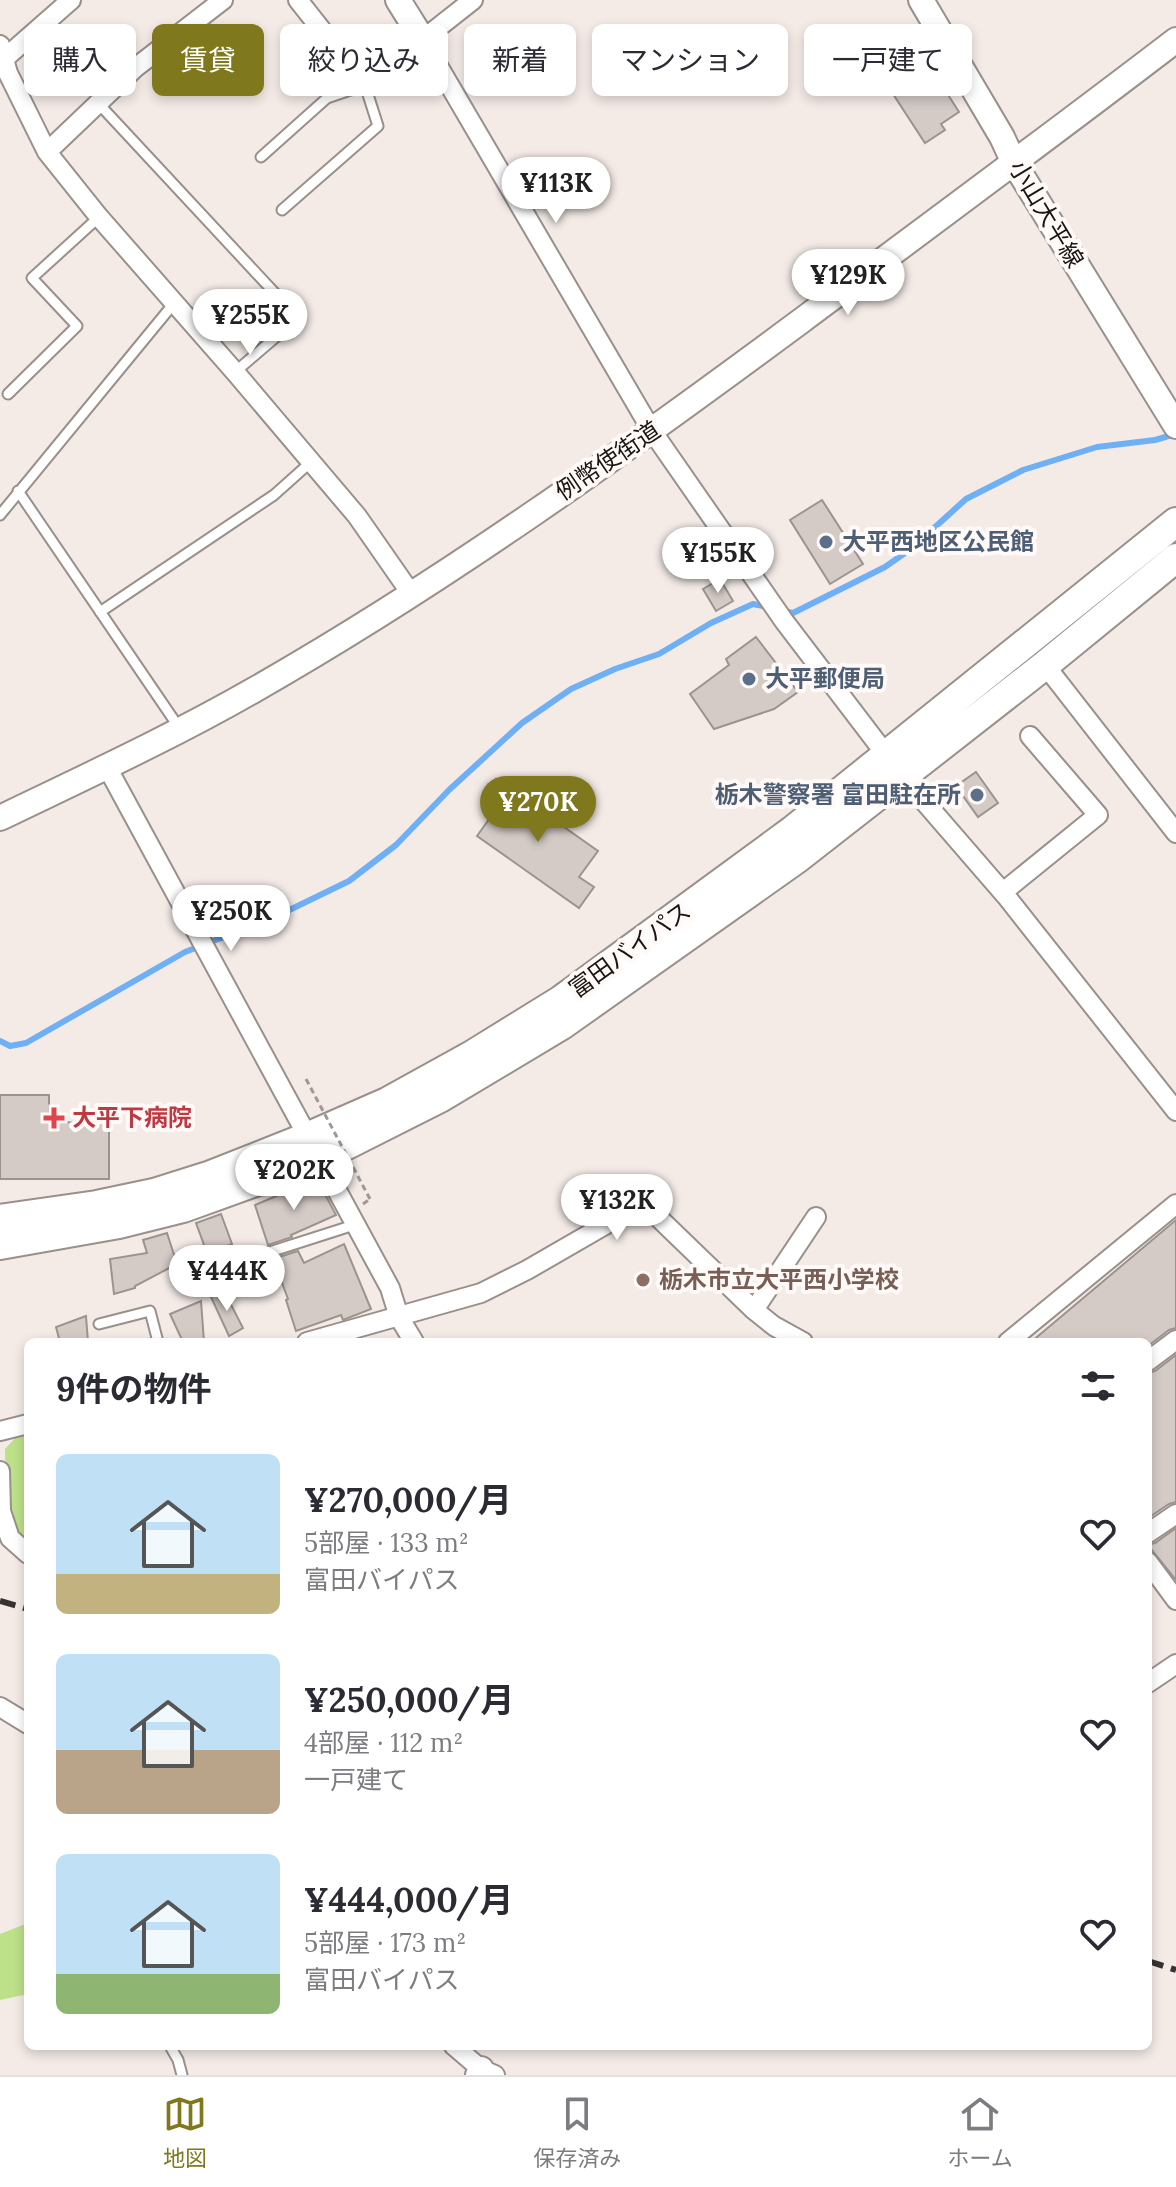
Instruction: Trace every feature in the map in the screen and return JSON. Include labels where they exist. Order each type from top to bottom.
[{"type":"main road","name":"富田バイパス","points":[[0,1245],[119,1224],[183,1208],[313,1148],[440,1098],[562,1025],[786,866],[985,678],[1176,522]]},
{"type":"main road","name":"富田バイパス","points":[[894,766],[1045,665],[1176,558]]},
{"type":"main road","name":"富田バイパス","points":[[0,1219],[154,1193],[313,1148]]},
{"type":"street","points":[[71,0],[2,52],[8,73],[47,152],[99,217],[312,461],[357,516],[412,595]]},
{"type":"street","points":[[47,152],[135,68],[223,0]]},
{"type":"street","points":[[298,0],[317,24]]},
{"type":"street","points":[[398,0],[413,24]]},
{"type":"street","points":[[443,24],[473,0]]},
{"type":"street","name":"小山大平線","points":[[921,0],[1002,137],[1014,163],[1176,426]]},
{"type":"street","name":"例幣使街道","points":[[0,818],[107,767],[252,691],[412,595],[652,431],[1176,40]]},
{"type":"street","points":[[448,83],[652,431],[784,621],[894,766],[1003,892],[1176,1111]]},
{"type":"street","points":[[1045,665],[1176,833]]},
{"type":"street","points":[[1003,892],[1098,815],[1030,736]]},
{"type":"street","points":[[107,767],[390,1288],[399,1317],[412,1338]]},
{"type":"street","points":[[322,1338],[481,1293],[605,1225],[636,1196],[754,1310],[796,1338]]},
{"type":"street","points":[[1013,1338],[1176,1204]]},
{"type":"street","points":[[754,1310],[816,1217]]},
{"type":"street","points":[[1152,1358],[1176,1340]]},
{"type":"street","points":[[0,1431],[24,1425]]},
{"type":"street","points":[[0,1471],[1,1511],[10,1538],[24,1550]]},
{"type":"street","points":[[1152,1530],[1176,1514]]},
{"type":"street","points":[[1152,1567],[1176,1600]]},
{"type":"street","points":[[1152,1680],[1176,1664]]},
{"type":"street","points":[[0,1707],[24,1722]]},
{"type":"street","points":[[459,2050],[485,2073]]},
{"type":"lane","points":[[261,157],[333,96]]},
{"type":"lane","points":[[282,210],[378,126],[368,96]]},
{"type":"lane","points":[[98,103],[298,318],[235,372]]},
{"type":"lane","points":[[8,394],[77,326],[32,278],[99,217]]},
{"type":"lane","points":[[0,515],[175,302]]},
{"type":"lane","points":[[100,612],[274,495],[312,461]]},
{"type":"lane","points":[[18,491],[180,729]]},
{"type":"lane","points":[[248,1259],[354,1225]]},
{"type":"lane","points":[[99,1324],[150,1311],[157,1338]]},
{"type":"lane","points":[[172,2050],[182,2075]]},
{"type":"path","points":[[306,1079],[370,1199]]},
{"type":"green space","points":[[24,1434],[24,1544],[15,1536],[6,1511],[5,1449],[18,1435]]},
{"type":"green space","points":[[24,1925],[24,1995],[0,2000],[0,1934]]},
{"type":"building","points":[[894,96],[949,96],[959,112],[941,124],[945,130],[925,143]]},
{"type":"building","name":"大平西地区公民館","points":[[822,500],[863,564],[830,584],[790,520]]},
{"type":"building","points":[[720,579],[733,601],[716,611],[703,589]]},
{"type":"building","name":"大平郵便局","points":[[756,637],[798,692],[774,709],[714,729],[690,694],[729,665],[726,659]]},
{"type":"building","name":"栃木警察署 富田駐在所","points":[[976,772],[998,803],[978,817],[956,786]]},
{"type":"building","points":[[496,779],[598,851],[579,877],[594,887],[579,908],[477,836],[497,808],[483,798]]},
{"type":"building","points":[[0,1095],[49,1095],[49,1122],[109,1123],[109,1179],[0,1179]]},
{"type":"building","points":[[317,1179],[336,1215],[268,1245],[255,1205]]},
{"type":"building","points":[[221,1214],[232,1244],[227,1246],[232,1285],[212,1294],[205,1275],[214,1272],[196,1223]]},
{"type":"building","points":[[1176,1220],[1176,1328],[1152,1343],[1152,1338],[1036,1338]]},
{"type":"building","points":[[167,1233],[177,1264],[135,1288],[114,1294],[110,1259],[147,1253],[143,1240]]},
{"type":"building","points":[[344,1244],[371,1309],[343,1320],[341,1315],[296,1331],[273,1259],[298,1251],[304,1263]]},
{"type":"building","points":[[224,1291],[243,1328],[229,1336],[211,1297]]},
{"type":"building","points":[[201,1301],[204,1338],[181,1338],[170,1314]]},
{"type":"building","points":[[86,1316],[88,1338],[59,1338],[56,1327]]},
{"type":"building","points":[[1176,1355],[1176,1502],[1152,1515],[1152,1372]]},
{"type":"building","points":[[1176,1528],[1176,1580],[1152,1550],[1152,1544]]},
{"type":"waterway","points":[[783,611],[793,613],[885,567],[912,548],[966,499],[1023,470],[1097,447],[1155,440],[1176,434]]},
{"type":"waterway","points":[[0,1041],[10,1046],[26,1043],[185,952],[277,916],[349,881],[396,845],[449,790],[522,723],[571,689],[659,654],[711,623],[753,604],[768,607]]},
{"type":"railway","points":[[0,1601],[24,1608]]},
{"type":"railway","points":[[1152,1962],[1176,1970]]},
{"type":"place","name":"大平西地区公民館","points":[[826,542]]},
{"type":"place","name":"大平郵便局","points":[[749,679]]},
{"type":"place","name":"栃木警察署 富田駐在所","points":[[977,795]]},
{"type":"place","name":"大平下病院","points":[[54,1118]]},
{"type":"place","name":"栃木市立大平西小学校","points":[[643,1280]]}]
